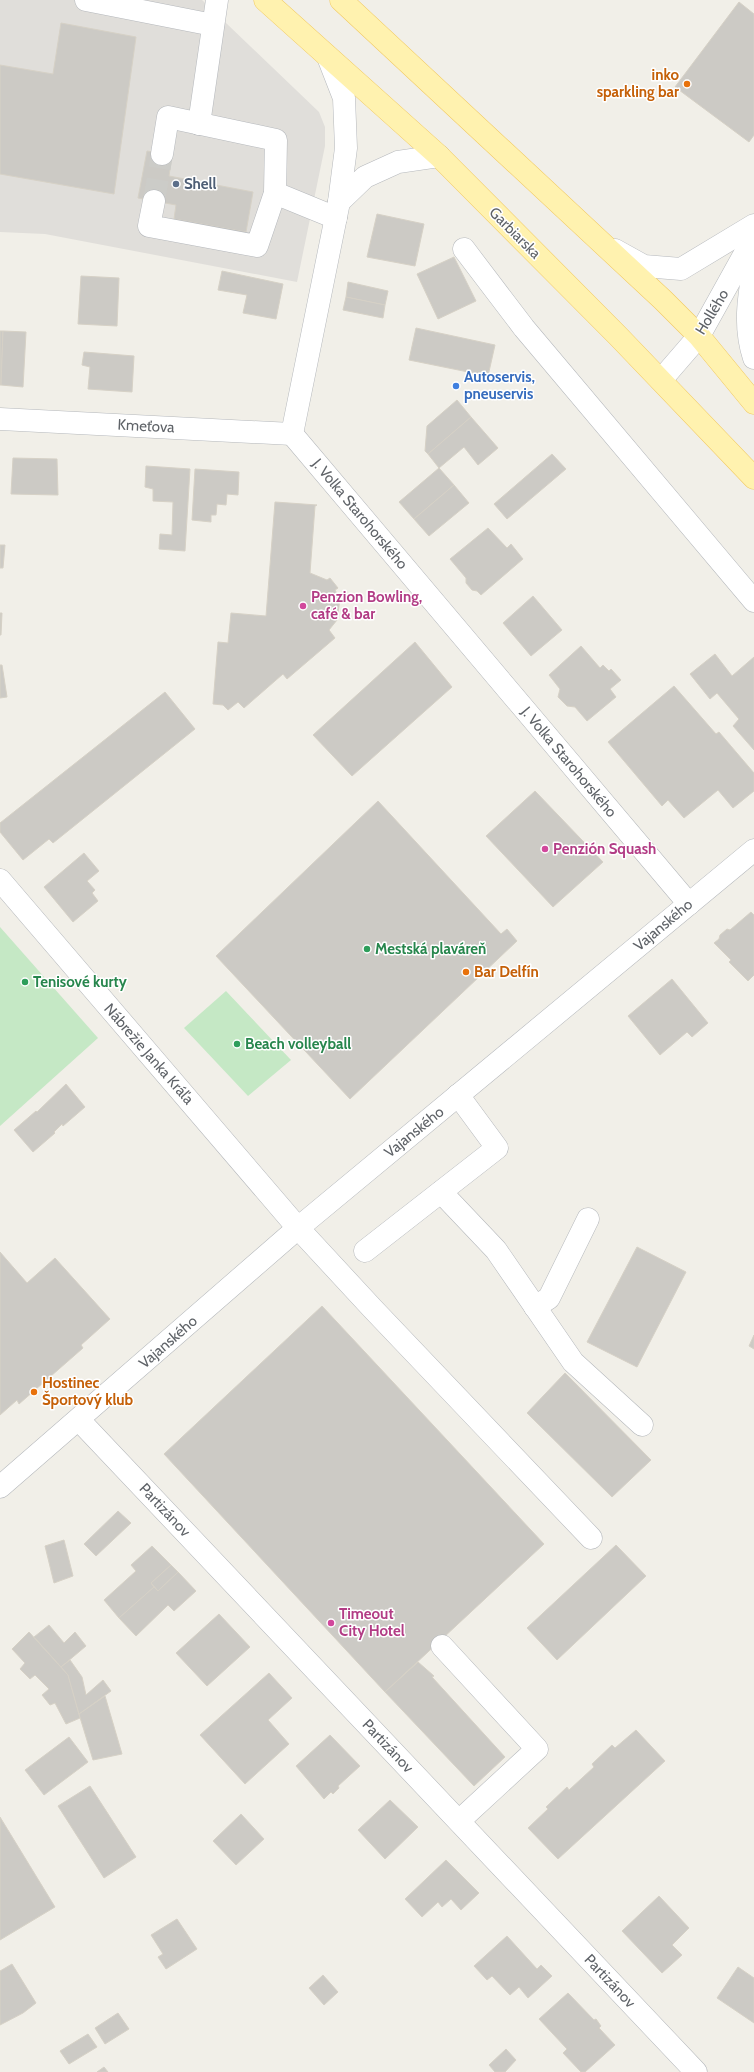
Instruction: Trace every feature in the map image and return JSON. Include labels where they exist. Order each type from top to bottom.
[{"type":"main road","name":"Garbiarska","points":[[265,0],[439,156],[661,380],[754,478]]},
{"type":"main road","points":[[341,0],[606,245],[699,336],[754,403]]},
{"type":"street","points":[[86,0],[213,25]]},
{"type":"street","points":[[199,124],[217,0]]},
{"type":"street","points":[[292,434],[338,210],[346,148],[344,98],[328,57]]},
{"type":"street","points":[[154,201],[149,226],[257,246],[275,193],[276,140],[168,117],[162,154]]},
{"type":"street","points":[[338,210],[365,177],[398,162],[439,156]]},
{"type":"street","points":[[275,193],[338,210]]},
{"type":"street","points":[[606,245],[644,266],[681,269],[754,225]]},
{"type":"street","name":"Hollého","points":[[661,380],[699,336],[754,237]]},
{"type":"street","points":[[464,248],[524,328],[754,601]]},
{"type":"street","name":"Hollého","points":[[754,268],[750,292],[748,331],[754,358]]},
{"type":"street","name":"Kmeťova","points":[[0,419],[292,434]]},
{"type":"street","name":"J. Volka Starohorského","points":[[292,434],[689,904]]},
{"type":"street","name":"Vajanského","points":[[0,1487],[79,1420],[298,1228],[754,850]]},
{"type":"street","name":"Nábrežie Janka Kráľa","points":[[0,880],[298,1228],[377,1314],[591,1538]]},
{"type":"street","points":[[365,1251],[497,1148],[458,1095]]},
{"type":"street","points":[[441,1192],[496,1250],[573,1362],[642,1425]]},
{"type":"street","points":[[535,1307],[549,1298],[588,1219]]},
{"type":"street","name":"Partizánov","points":[[79,1420],[696,2072]]},
{"type":"street","points":[[442,1646],[537,1749],[459,1821]]},
{"type":"shaded area","points":[[0,0],[202,0],[319,112],[325,127],[325,146],[297,282],[45,234],[0,232]]},
{"type":"green space","name":"Tenisové kurty","points":[[0,927],[98,1038],[0,1126]]},
{"type":"green space","name":"Beach volleyball","points":[[226,991],[291,1060],[248,1096],[184,1028]]},
{"type":"building","points":[[739,2],[754,14],[754,135],[749,142],[675,87]]},
{"type":"building","points":[[61,23],[136,37],[114,194],[0,174],[0,65],[53,74]]},
{"type":"building","name":"Shell","points":[[147,151],[172,155],[169,176],[253,192],[246,232],[174,219],[176,205],[138,198]]},
{"type":"building","points":[[377,214],[424,224],[415,266],[367,257]]},
{"type":"building","points":[[454,257],[476,301],[438,319],[417,274]]},
{"type":"building","points":[[222,271],[283,284],[276,319],[243,313],[247,295],[218,290]]},
{"type":"building","points":[[81,276],[119,278],[117,326],[78,324]]},
{"type":"building","points":[[348,282],[388,291],[385,305],[346,297]]},
{"type":"building","points":[[346,297],[385,305],[383,318],[343,310]]},
{"type":"building","points":[[416,328],[495,345],[488,376],[409,360]]},
{"type":"building","points":[[0,331],[3,331],[1,385],[0,385]]},
{"type":"building","points":[[3,331],[26,332],[23,387],[1,385]]},
{"type":"building","points":[[84,352],[134,356],[132,392],[88,389],[90,367],[82,365]]},
{"type":"building","points":[[457,400],[471,417],[428,454],[425,451],[427,426]]},
{"type":"building","points":[[471,417],[498,448],[478,465],[464,447],[439,468],[428,454]]},
{"type":"building","points":[[552,454],[566,469],[507,519],[494,504]]},
{"type":"building","points":[[13,458],[57,459],[58,495],[11,494]]},
{"type":"building","points":[[146,466],[190,469],[185,551],[159,549],[160,534],[172,535],[173,502],[153,501],[153,489],[145,487]]},
{"type":"building","points":[[439,468],[454,485],[414,519],[399,502]]},
{"type":"building","points":[[195,469],[239,472],[238,495],[227,494],[226,505],[217,504],[216,515],[211,515],[211,522],[192,520]]},
{"type":"building","points":[[454,485],[469,503],[429,536],[414,519]]},
{"type":"building","name":"Penzion Bowling, café & bar","points":[[275,502],[317,505],[315,506],[310,573],[327,580],[330,578],[338,588],[335,590],[340,599],[337,620],[329,630],[335,638],[287,679],[283,674],[244,708],[238,702],[228,710],[223,705],[213,704],[218,642],[228,643],[231,613],[266,616]]},
{"type":"building","points":[[488,528],[507,548],[511,544],[523,559],[481,595],[477,591],[472,590],[466,583],[466,578],[450,559]]},
{"type":"building","points":[[0,545],[5,545],[3,568],[0,568]]},
{"type":"building","points":[[533,596],[562,630],[531,656],[503,623]]},
{"type":"building","points":[[0,613],[2,613],[1,635],[0,635]]},
{"type":"building","points":[[415,642],[452,687],[352,776],[313,735]]},
{"type":"building","points":[[581,646],[600,668],[603,665],[609,671],[611,669],[621,680],[610,689],[616,697],[587,721],[575,707],[567,706],[558,697],[560,689],[549,675]]},
{"type":"building","points":[[715,654],[732,676],[754,657],[754,750],[733,726],[739,719],[717,693],[710,699],[690,674]]},
{"type":"building","points":[[0,665],[2,665],[7,697],[0,698]]},
{"type":"building","points":[[674,686],[716,734],[719,732],[754,773],[754,791],[733,808],[718,790],[684,818],[668,800],[662,806],[608,742]]},
{"type":"building","points":[[165,692],[195,729],[53,843],[49,839],[23,860],[0,832],[0,823]]},
{"type":"building","name":"Penzión Squash","points":[[535,791],[603,862],[553,907],[486,836]]},
{"type":"building","name":"Mestská plaváreň","points":[[378,801],[501,934],[507,929],[517,941],[350,1099],[216,956]]},
{"type":"building","points":[[84,853],[99,871],[87,881],[95,890],[92,893],[98,901],[73,922],[44,887]]},
{"type":"building","points":[[751,912],[754,915],[754,975],[748,981],[729,962],[731,960],[714,943],[727,929],[730,930]]},
{"type":"building","points":[[672,979],[708,1023],[692,1037],[687,1032],[660,1055],[628,1016]]},
{"type":"building","points":[[66,1084],[85,1107],[63,1126],[62,1124],[54,1132],[55,1133],[33,1152],[14,1130],[36,1111],[37,1112]]},
{"type":"building","points":[[637,1247],[686,1272],[637,1367],[587,1342]]},
{"type":"building","points":[[0,1252],[27,1283],[55,1258],[110,1319],[81,1345],[83,1348],[19,1404],[17,1400],[0,1415]]},
{"type":"building","points":[[322,1306],[544,1544],[385,1692],[164,1454]]},
{"type":"building","points":[[754,1335],[754,1349],[749,1346]]},
{"type":"building","points":[[565,1373],[651,1460],[612,1497],[527,1413]]},
{"type":"building","points":[[118,1511],[131,1523],[96,1556],[84,1544]]},
{"type":"building","points":[[64,1540],[73,1576],[54,1583],[45,1546]]},
{"type":"building","points":[[616,1545],[646,1576],[557,1660],[527,1628]]},
{"type":"building","points":[[152,1546],[171,1565],[151,1583],[154,1587],[119,1618],[104,1600],[136,1571],[131,1565]]},
{"type":"building","points":[[171,1565],[178,1572],[158,1591],[151,1583]]},
{"type":"building","points":[[178,1572],[196,1591],[174,1611],[168,1605],[136,1636],[119,1618],[154,1587],[158,1591]]},
{"type":"building","points":[[219,1614],[250,1647],[207,1686],[176,1653]]},
{"type":"building","points":[[49,1625],[64,1643],[75,1632],[86,1646],[61,1667],[34,1637]]},
{"type":"building","points":[[29,1632],[68,1675],[80,1718],[66,1724],[55,1703],[50,1705],[42,1695],[49,1689],[35,1675],[30,1679],[20,1669],[25,1663],[12,1649]]},
{"type":"building","points":[[70,1660],[82,1677],[86,1695],[103,1680],[111,1691],[79,1714],[68,1675],[61,1667]]},
{"type":"building","points":[[418,1662],[434,1676],[432,1677],[505,1757],[474,1786],[385,1692]]},
{"type":"building","points":[[269,1673],[292,1698],[268,1720],[289,1744],[245,1784],[200,1735]]},
{"type":"building","points":[[105,1696],[122,1754],[93,1760],[79,1714]]},
{"type":"building","points":[[636,1730],[665,1761],[558,1859],[528,1828],[548,1809],[546,1807],[567,1787],[569,1790],[594,1767],[592,1764],[612,1745],[615,1748]]},
{"type":"building","points":[[330,1735],[360,1766],[338,1786],[339,1788],[333,1794],[331,1792],[324,1799],[296,1766]]},
{"type":"building","points":[[69,1737],[88,1762],[44,1795],[25,1770]]},
{"type":"building","points":[[90,1786],[136,1857],[104,1878],[58,1806]]},
{"type":"building","points":[[390,1800],[418,1827],[385,1859],[358,1830]]},
{"type":"building","points":[[241,1814],[264,1839],[236,1865],[213,1841]]},
{"type":"building","points":[[0,1817],[55,1907],[0,1940]]},
{"type":"building","points":[[446,1860],[479,1893],[461,1910],[451,1899],[442,1907],[438,1902],[422,1917],[405,1899]]},
{"type":"building","points":[[659,1896],[689,1928],[672,1945],[682,1955],[662,1973],[622,1931]]},
{"type":"building","points":[[177,1919],[197,1949],[166,1969],[158,1957],[163,1954],[151,1935]]},
{"type":"building","points":[[507,1936],[537,1969],[541,1965],[552,1976],[528,1998],[519,1987],[510,1995],[492,1976],[487,1980],[474,1966]]},
{"type":"building","points":[[12,1964],[36,2003],[23,2013],[0,2025],[0,1971]]},
{"type":"building","points":[[738,1967],[754,1978],[754,2023],[717,1998]]},
{"type":"building","points":[[323,1975],[338,1992],[324,2005],[309,1988]]},
{"type":"building","points":[[568,1993],[594,2020],[596,2019],[601,2026],[599,2028],[615,2045],[585,2072],[581,2072],[563,2053],[567,2049],[539,2019]]},
{"type":"building","points":[[118,2013],[129,2029],[105,2044],[95,2028]]},
{"type":"building","points":[[88,2034],[97,2047],[69,2064],[60,2051]]},
{"type":"building","points":[[506,2049],[516,2060],[505,2072],[495,2072],[489,2065]]},
{"type":"building","points":[[104,2067],[108,2072],[97,2072]]},
{"type":"tunnel","points":[[154,201],[162,154]]},
{"type":"place","name":"inko sparkling bar","points":[[687,84]]},
{"type":"place","name":"Shell","points":[[176,184]]},
{"type":"place","name":"Autoservis, pneuservis","points":[[456,386]]},
{"type":"place","name":"Penzion Bowling, café & bar","points":[[303,606]]},
{"type":"place","name":"Penzión Squash","points":[[545,849]]},
{"type":"place","name":"Mestská plaváreň","points":[[367,949]]},
{"type":"place","name":"Bar Delfín","points":[[466,972]]},
{"type":"place","name":"Tenisové kurty","points":[[25,982]]},
{"type":"place","name":"Beach volleyball","points":[[237,1044]]},
{"type":"place","name":"Hostinec Športový klub","points":[[34,1392]]},
{"type":"place","name":"Timeout City Hotel","points":[[331,1623]]}]
